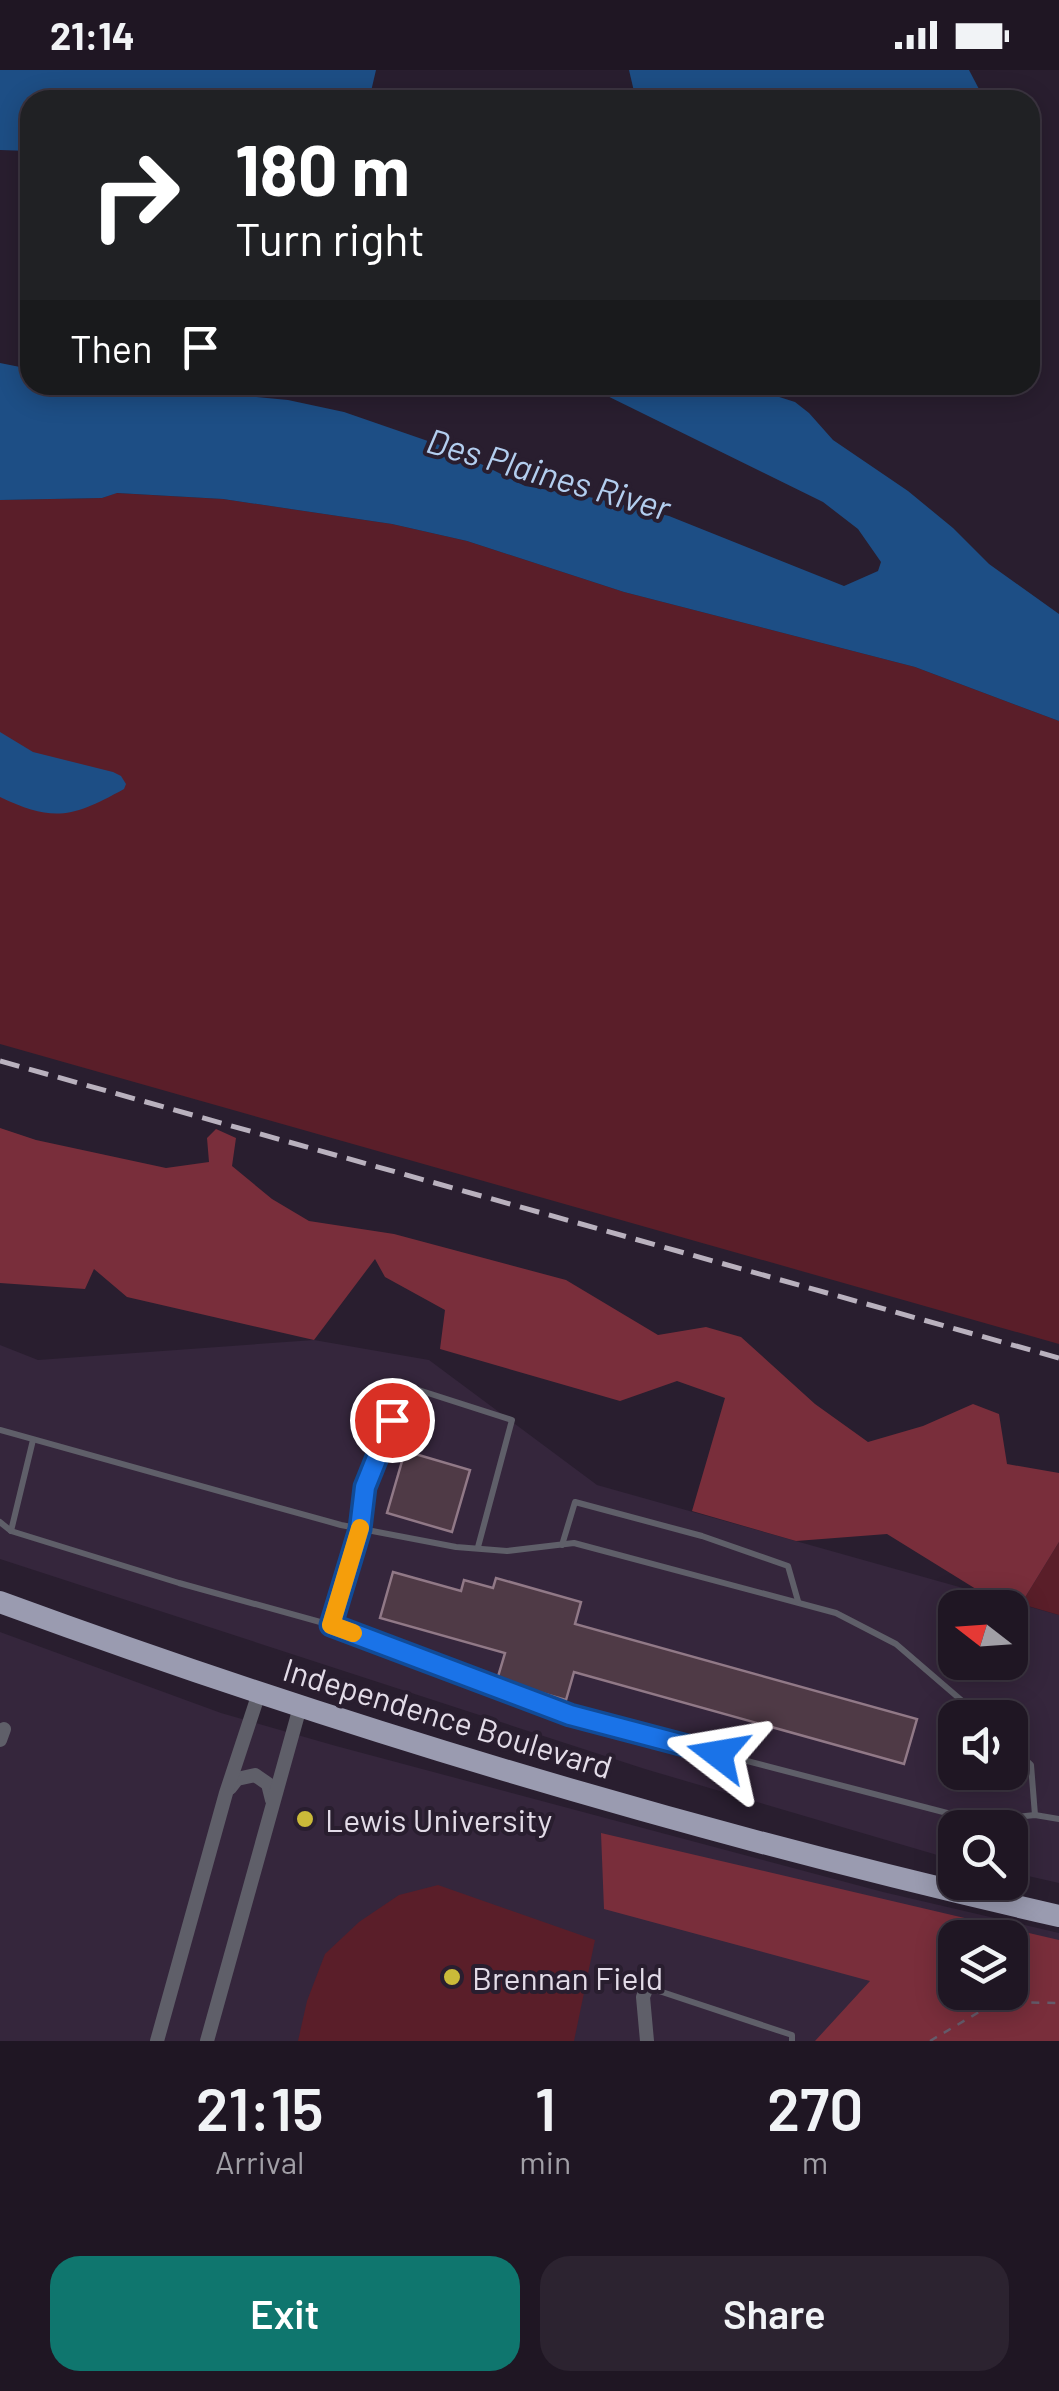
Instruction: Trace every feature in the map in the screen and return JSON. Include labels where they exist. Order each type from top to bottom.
[{"type":"main road","name":"Independence Boulevard","points":[[0,1602],[259,1693],[681,1822],[1059,1916]]},
{"type":"street","points":[[156,2041],[226,1793],[259,1693]]},
{"type":"street","points":[[207,2041],[300,1706]]},
{"type":"street","points":[[226,1793],[237,1779],[255,1774],[268,1784],[272,1807]]},
{"type":"street","points":[[647,1987],[647,2041]]},
{"type":"lane","points":[[331,1625],[360,1529],[365,1487],[406,1386],[512,1420],[478,1547]]},
{"type":"lane","points":[[0,1430],[360,1529],[507,1551],[574,1543],[798,1602],[836,1613],[896,1644],[961,1700]]},
{"type":"lane","points":[[10,1531],[33,1439]]},
{"type":"lane","points":[[562,1544],[576,1502],[702,1536],[788,1566],[798,1602]]},
{"type":"lane","points":[[0,1522],[10,1531],[331,1625],[570,1715],[978,1821],[1036,1814],[1059,1819]]},
{"type":"lane","points":[[1028,1762],[1036,1814]]},
{"type":"lane","points":[[647,1987],[792,2035],[792,2041]]},
{"type":"path","points":[[930,2041],[996,2002],[1059,2003]]},
{"type":"shaded area","points":[[116,493],[223,499],[392,524],[467,541],[624,592],[915,667],[1059,721],[1059,1344],[0,1044],[0,500],[102,498]]},
{"type":"shaded area","points":[[0,1128],[36,1140],[166,1168],[209,1162],[207,1138],[216,1129],[236,1138],[232,1166],[272,1199],[309,1221],[394,1234],[566,1280],[658,1335],[706,1327],[741,1337],[815,1404],[868,1442],[923,1426],[973,1404],[999,1414],[1007,1464],[1059,1473],[1059,1542],[1028,1593],[978,1590],[887,1534],[796,1541],[692,1511],[725,1398],[677,1381],[620,1401],[440,1349],[445,1310],[385,1277],[375,1259],[314,1340],[127,1297],[94,1269],[85,1289],[0,1283]]},
{"type":"shaded area","points":[[314,1340],[429,1360],[597,1485],[970,1590],[938,1590],[938,1680],[1028,1680],[1028,1606],[1059,1615],[1059,1883],[1028,1876],[1028,1810],[938,1810],[938,1855],[645,1769],[0,1559],[0,1345],[38,1360]]},
{"type":"shaded area","points":[[1059,1542],[1059,1615],[1028,1606],[1028,1593]]},
{"type":"shaded area","name":"Lewis University","points":[[0,1632],[221,1713],[883,1892],[1003,1920],[938,1920],[938,2010],[1028,2010],[1028,1926],[1059,1933],[1059,2041],[0,2041]]},
{"type":"shaded area","points":[[601,1833],[973,1920],[938,1920],[938,2010],[1028,2010],[1028,1933],[1059,1940],[1059,2041],[815,2041],[870,1981],[604,1909]]},
{"type":"shaded area","name":"Brennan Field","points":[[438,1885],[595,1940],[574,2041],[298,2041],[307,2001],[325,1954],[359,1922],[399,1895]]},
{"type":"water","points":[[0,70],[376,70],[371,90],[20,90],[20,151],[0,150]]},
{"type":"water","points":[[629,70],[969,70],[979,90],[634,90]]},
{"type":"water","points":[[0,363],[20,367],[20,395],[235,395],[288,400],[344,412],[451,449],[525,486],[669,516],[844,586],[878,571],[881,562],[858,529],[823,502],[605,395],[773,395],[795,402],[833,440],[908,491],[989,564],[1059,614],[1059,721],[915,667],[624,592],[467,541],[392,524],[223,499],[117,493],[102,498],[0,500]]},
{"type":"water","points":[[0,732],[33,752],[113,772],[121,776],[126,784],[124,789],[91,806],[63,813],[35,811],[0,797]]},
{"type":"building","points":[[405,1451],[470,1470],[452,1532],[387,1513]]},
{"type":"building","points":[[393,1572],[461,1591],[464,1580],[493,1588],[496,1578],[581,1602],[575,1624],[917,1719],[904,1764],[574,1672],[566,1700],[497,1680],[505,1653],[380,1618]]},
{"type":"railway","points":[[0,1061],[1059,1358]]},
{"type":"slow traffic","points":[[353,1633],[331,1625],[360,1528]]},
{"type":"place","name":"Lewis University","points":[[305,1819]]},
{"type":"place","name":"Brennan Field","points":[[452,1977]]},
{"type":"route","points":[[392,1420],[365,1487],[360,1529],[331,1625],[570,1715],[718,1754]]},
{"type":"water label","name":"Des Plaines River","points":[[549,473]]}]
